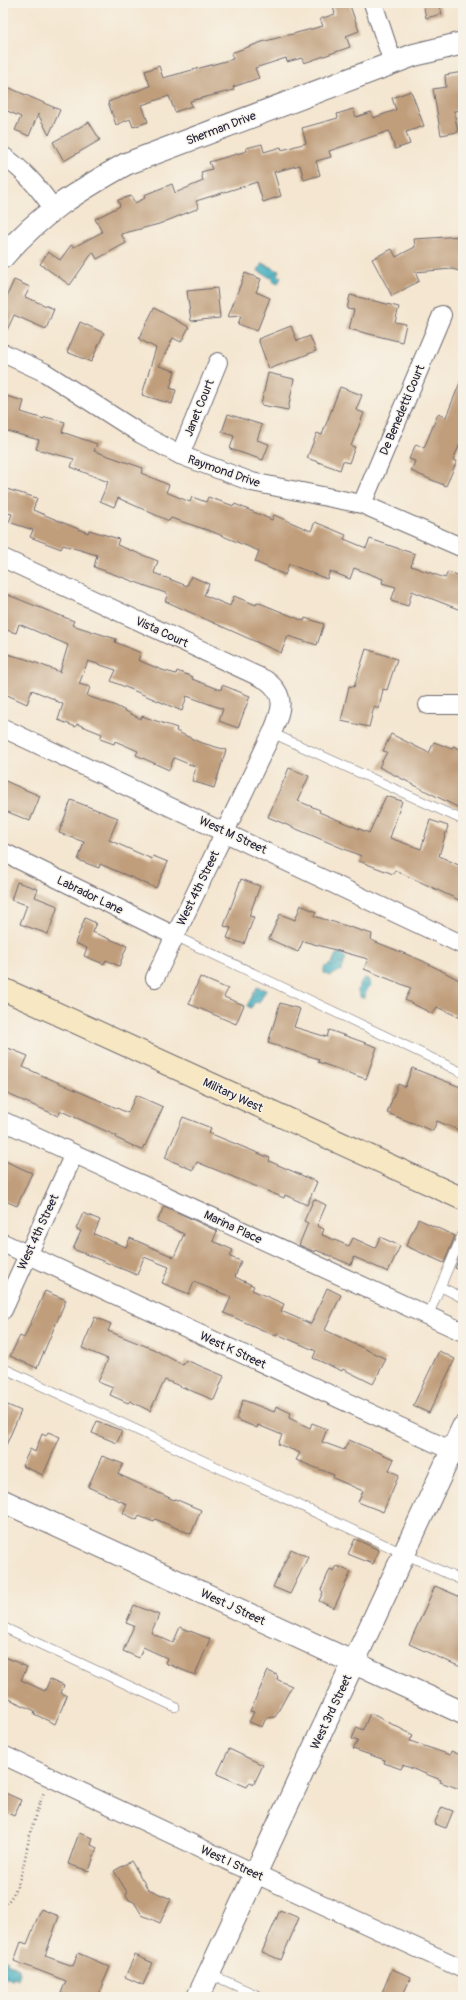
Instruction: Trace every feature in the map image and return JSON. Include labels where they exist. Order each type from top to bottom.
[{"type":"main road","name":"Military West","points":[[3,989],[418,1180],[463,1199]]},
{"type":"street","points":[[373,3],[393,63]]},
{"type":"street","name":"Sherman Drive","points":[[3,257],[32,225],[53,208],[86,186],[126,164],[414,55],[463,43]]},
{"type":"street","points":[[3,156],[20,167],[53,208]]},
{"type":"street","name":"De Benedetti Court","points":[[362,504],[442,315]]},
{"type":"street","name":"Raymond Drive","points":[[3,352],[44,372],[141,434],[180,455],[252,482],[362,504],[463,548]]},
{"type":"street","name":"Janet Court","points":[[180,455],[218,362]]},
{"type":"street","name":"Vista Court","points":[[3,558],[266,680],[275,686],[280,695],[279,712],[272,733]]},
{"type":"street","points":[[428,705],[463,706]]},
{"type":"street","name":"West M Street","points":[[3,728],[463,944]]},
{"type":"street","name":"West 4th Street","points":[[155,978],[272,733]]},
{"type":"street","name":"Labrador Lane","points":[[5,853],[175,936]]},
{"type":"street","name":"Marina Place","points":[[3,1121],[463,1332]]},
{"type":"street","name":"West 4th Street","points":[[3,1310],[74,1154]]},
{"type":"street","name":"West K Street","points":[[3,1243],[458,1454]]},
{"type":"street","name":"West 3rd Street","points":[[198,1997],[404,1554],[458,1454],[463,1427]]},
{"type":"street","name":"West J Street","points":[[3,1501],[463,1713]]},
{"type":"street","name":"West I Street","points":[[3,1755],[463,1969]]},
{"type":"lane","points":[[272,733],[463,820]]},
{"type":"lane","points":[[175,936],[463,1073]]},
{"type":"lane","points":[[428,1316],[463,1233]]},
{"type":"lane","points":[[441,1287],[463,1298]]},
{"type":"lane","points":[[3,1368],[463,1580]]},
{"type":"lane","points":[[3,1627],[175,1707]]},
{"type":"lane","points":[[210,1974],[261,1997]]},
{"type":"path","points":[[3,1906],[10,1901],[16,1887],[28,1850],[31,1828],[49,1776]]},
{"type":"water","points":[[262,263],[279,271],[277,275],[281,277],[278,284],[272,281],[273,279],[258,271]]},
{"type":"water","points":[[341,953],[346,958],[342,970],[329,976],[324,973],[324,968],[332,963],[336,954]]},
{"type":"water","points":[[364,978],[368,979],[371,986],[366,991],[365,998],[361,998],[357,990]]},
{"type":"water","points":[[257,987],[266,990],[259,1003],[255,1002],[251,1008],[247,1006]]},
{"type":"water","points":[[5,1959],[8,1960],[7,1963],[19,1968],[20,1974],[18,1979],[13,1977],[12,1980],[3,1976],[3,1961]]},
{"type":"building","points":[[332,3],[349,3],[359,31],[346,36],[350,47],[304,63],[302,58],[287,62],[286,58],[255,68],[259,78],[233,87],[234,90],[190,101],[192,106],[175,112],[169,96],[142,105],[148,122],[133,127],[130,119],[116,125],[108,102],[150,86],[145,71],[159,66],[163,78],[233,59],[231,53],[262,42],[323,26],[320,19],[335,14]]},
{"type":"building","points":[[423,3],[439,3],[442,14],[426,18]]},
{"type":"building","points":[[463,72],[463,110],[454,111],[458,132],[441,135],[433,89],[446,87],[445,75]]},
{"type":"building","points":[[3,85],[60,110],[49,135],[38,114],[29,136],[15,130],[21,117],[3,109]]},
{"type":"building","points":[[411,91],[424,126],[406,132],[410,144],[395,149],[389,131],[329,151],[331,157],[316,161],[320,175],[304,180],[300,165],[274,172],[281,196],[263,202],[257,182],[196,201],[199,208],[159,224],[121,234],[126,243],[97,259],[93,252],[70,285],[40,264],[48,252],[60,260],[71,245],[74,247],[102,232],[95,219],[120,206],[118,200],[131,196],[135,203],[145,198],[144,195],[172,184],[175,193],[203,181],[201,172],[212,169],[209,162],[247,151],[246,148],[262,144],[264,152],[281,147],[282,150],[306,143],[302,128],[338,118],[337,114],[353,109],[356,117],[371,112],[373,118],[396,110],[392,98]]},
{"type":"building","points":[[89,122],[100,140],[64,161],[53,142]]},
{"type":"building","points":[[463,236],[463,272],[452,269],[415,272],[419,281],[392,296],[372,259],[392,249],[396,257],[415,247],[414,239]]},
{"type":"building","points":[[245,273],[261,279],[256,292],[270,298],[257,331],[238,324],[241,316],[228,317]]},
{"type":"building","points":[[14,280],[30,287],[25,297],[54,309],[46,329],[14,315],[3,339],[3,305]]},
{"type":"building","points":[[217,288],[220,318],[191,321],[187,291]]},
{"type":"building","points":[[350,295],[399,307],[395,322],[406,324],[402,342],[349,329],[354,310],[347,309]]},
{"type":"building","points":[[154,308],[189,327],[181,342],[173,338],[159,366],[175,371],[170,388],[176,390],[172,404],[142,395],[156,348],[139,339]]},
{"type":"building","points":[[80,322],[104,333],[91,362],[67,352]]},
{"type":"building","points":[[291,326],[297,341],[310,336],[316,351],[269,369],[258,339]]},
{"type":"building","points":[[268,373],[294,379],[288,410],[261,405]]},
{"type":"building","points":[[461,380],[463,380],[463,437],[453,460],[457,461],[446,486],[411,471],[415,461],[409,459],[416,444],[424,448],[438,414],[446,417]]},
{"type":"building","points":[[340,387],[362,395],[356,410],[364,413],[351,446],[355,447],[349,463],[343,461],[340,470],[307,458],[317,433],[322,435]]},
{"type":"building","points":[[6,396],[24,401],[21,412],[44,419],[45,417],[65,422],[62,432],[97,444],[94,451],[143,468],[141,473],[169,485],[166,492],[190,502],[192,497],[206,502],[208,497],[234,506],[235,504],[272,520],[274,515],[311,531],[315,522],[346,535],[344,539],[366,548],[370,539],[415,554],[411,566],[445,578],[448,572],[463,577],[463,611],[412,591],[408,606],[391,601],[396,587],[382,583],[383,579],[354,568],[350,579],[330,571],[327,579],[289,564],[285,575],[255,562],[259,551],[213,532],[171,518],[169,521],[118,498],[114,507],[100,501],[108,482],[71,467],[74,459],[36,449],[39,440],[3,430],[3,405]]},
{"type":"building","points":[[228,414],[262,425],[257,440],[269,444],[263,460],[230,449],[234,436],[222,432]]},
{"type":"building","points":[[3,488],[37,498],[33,510],[88,533],[89,530],[119,539],[117,545],[158,561],[154,573],[187,586],[191,576],[209,584],[204,595],[230,606],[234,596],[256,605],[257,602],[304,621],[305,618],[324,624],[317,645],[288,636],[281,653],[165,601],[168,594],[94,567],[97,555],[63,545],[61,549],[30,537],[33,530],[9,522],[12,514],[3,512]]},
{"type":"building","points":[[3,593],[74,621],[72,625],[116,639],[115,642],[141,653],[138,660],[176,674],[177,671],[193,677],[192,679],[221,690],[222,685],[250,696],[238,728],[219,721],[223,709],[187,696],[182,711],[111,681],[116,670],[88,661],[79,684],[90,687],[87,696],[114,705],[141,719],[142,716],[177,728],[176,731],[199,742],[226,750],[214,788],[192,781],[196,767],[174,758],[169,770],[136,755],[138,751],[115,741],[114,744],[100,739],[102,734],[77,724],[76,727],[58,720],[63,704],[54,699],[32,690],[27,704],[3,693],[3,653],[26,659],[60,672],[68,645],[19,624],[16,633],[3,629]]},
{"type":"building","points":[[366,649],[397,659],[387,690],[383,689],[379,709],[374,707],[369,727],[341,721],[349,686],[354,687]]},
{"type":"building","points":[[391,734],[429,753],[434,742],[452,749],[453,746],[463,750],[463,810],[379,767],[387,752],[383,751]]},
{"type":"building","points":[[289,768],[309,776],[298,801],[320,810],[319,812],[369,833],[386,796],[402,801],[390,838],[421,849],[430,820],[448,826],[439,856],[463,867],[463,902],[395,870],[393,874],[359,861],[361,856],[268,817]]},
{"type":"building","points":[[3,780],[40,796],[30,821],[3,810]]},
{"type":"building","points":[[71,800],[118,818],[109,840],[152,859],[153,856],[168,862],[156,888],[100,864],[99,868],[78,860],[84,842],[59,833]]},
{"type":"building","points":[[241,879],[260,886],[249,916],[254,917],[244,944],[227,938],[231,928],[224,926]]},
{"type":"building","points":[[17,882],[38,889],[35,897],[58,906],[48,934],[20,924],[27,905],[11,900]]},
{"type":"building","points":[[301,905],[316,912],[314,916],[372,934],[371,940],[423,961],[463,982],[463,1019],[437,1007],[433,1014],[405,1000],[411,988],[364,969],[368,959],[303,941],[298,952],[269,939],[280,914],[295,920]]},
{"type":"building","points":[[85,918],[96,923],[92,932],[127,946],[119,966],[106,960],[104,964],[84,956],[87,948],[75,943]]},
{"type":"building","points":[[200,977],[228,989],[224,997],[244,1005],[236,1024],[189,1004]]},
{"type":"building","points":[[280,1003],[300,1009],[294,1027],[327,1037],[329,1030],[377,1047],[366,1079],[318,1062],[319,1059],[268,1043]]},
{"type":"building","points":[[8,1048],[28,1056],[23,1067],[128,1113],[136,1095],[163,1107],[145,1146],[144,1145],[142,1150],[116,1138],[117,1136],[61,1111],[58,1116],[3,1092],[3,1060]]},
{"type":"building","points":[[412,1068],[463,1088],[463,1132],[437,1121],[433,1131],[387,1113],[398,1084],[405,1087]]},
{"type":"building","points":[[183,1117],[211,1128],[209,1133],[270,1158],[269,1161],[317,1182],[307,1205],[285,1195],[284,1198],[197,1162],[193,1170],[165,1158]]},
{"type":"building","points":[[3,1160],[32,1173],[17,1206],[3,1200]]},
{"type":"building","points":[[314,1199],[326,1205],[317,1226],[324,1229],[322,1235],[349,1246],[353,1238],[375,1248],[380,1237],[400,1246],[388,1272],[354,1257],[351,1265],[316,1250],[315,1252],[299,1245],[308,1223],[304,1221]]},
{"type":"building","points":[[164,1206],[217,1231],[213,1241],[233,1250],[230,1257],[241,1261],[235,1277],[254,1286],[252,1290],[284,1304],[281,1311],[311,1324],[327,1288],[341,1295],[325,1330],[386,1359],[373,1384],[343,1369],[342,1371],[313,1358],[316,1351],[277,1334],[276,1336],[224,1313],[231,1297],[194,1282],[189,1294],[162,1283],[169,1267],[144,1257],[137,1275],[73,1249],[81,1231],[76,1229],[83,1213],[100,1220],[94,1234],[126,1247],[130,1238],[174,1257],[184,1234],[157,1222]]},
{"type":"building","points":[[418,1219],[455,1236],[444,1263],[406,1246]]},
{"type":"building","points":[[463,1248],[463,1271],[455,1268]]},
{"type":"building","points":[[45,1291],[66,1300],[37,1368],[10,1356],[20,1336],[24,1338]]},
{"type":"building","points":[[95,1317],[111,1324],[108,1331],[153,1349],[183,1365],[186,1360],[224,1376],[214,1400],[165,1380],[150,1411],[130,1401],[128,1403],[110,1395],[113,1388],[98,1382],[108,1359],[82,1348]]},
{"type":"building","points":[[439,1351],[455,1359],[429,1413],[413,1406]]},
{"type":"building","points":[[243,1400],[274,1412],[276,1406],[291,1413],[289,1418],[310,1428],[312,1423],[327,1429],[322,1442],[344,1450],[349,1440],[394,1459],[389,1470],[399,1475],[383,1512],[358,1502],[363,1491],[333,1478],[334,1475],[296,1460],[300,1453],[278,1444],[282,1435],[258,1425],[257,1428],[236,1419]]},
{"type":"building","points":[[3,1403],[21,1411],[3,1452]]},
{"type":"building","points":[[97,1421],[122,1431],[117,1443],[92,1433]]},
{"type":"building","points":[[48,1432],[60,1437],[43,1475],[22,1466],[30,1449],[35,1452],[42,1434],[46,1436]]},
{"type":"building","points":[[102,1456],[123,1464],[118,1474],[174,1500],[175,1499],[201,1510],[191,1534],[155,1519],[154,1522],[139,1516],[137,1520],[123,1513],[127,1504],[88,1487]]},
{"type":"building","points":[[355,1539],[379,1550],[373,1564],[348,1554]]},
{"type":"building","points":[[291,1549],[308,1557],[290,1594],[273,1587]]},
{"type":"building","points":[[337,1566],[351,1572],[334,1608],[319,1601],[323,1592],[321,1590],[330,1569],[334,1571]]},
{"type":"building","points":[[435,1586],[463,1598],[463,1668],[409,1644]]},
{"type":"building","points":[[134,1605],[159,1615],[151,1633],[173,1643],[180,1627],[210,1639],[195,1675],[165,1663],[167,1658],[143,1647],[139,1658],[123,1651],[134,1626],[126,1623]]},
{"type":"building","points":[[3,1656],[27,1667],[21,1680],[45,1691],[50,1679],[64,1685],[61,1693],[67,1696],[55,1724],[34,1714],[35,1711],[3,1696]]},
{"type":"building","points":[[268,1671],[277,1675],[278,1680],[292,1686],[275,1717],[266,1718],[262,1727],[249,1722],[254,1712],[250,1711]]},
{"type":"building","points":[[370,1713],[413,1735],[410,1741],[450,1755],[451,1751],[463,1756],[463,1790],[440,1782],[441,1780],[403,1765],[401,1769],[384,1763],[385,1760],[353,1749],[358,1741],[352,1739],[357,1727],[363,1730]]},
{"type":"building","points":[[229,1749],[263,1765],[254,1784],[250,1782],[247,1787],[217,1774]]},
{"type":"building","points":[[3,1792],[21,1800],[14,1816],[3,1811]]},
{"type":"building","points":[[442,1807],[453,1811],[446,1828],[434,1824]]},
{"type":"building","points":[[79,1833],[93,1838],[91,1845],[97,1848],[89,1871],[68,1864]]},
{"type":"building","points":[[131,1861],[148,1889],[171,1899],[160,1923],[142,1915],[134,1902],[129,1900],[126,1895],[127,1892],[114,1871]]},
{"type":"building","points":[[41,1909],[59,1916],[45,1956],[73,1966],[78,1953],[110,1967],[97,1997],[70,1997],[61,1993],[66,1981],[14,1961],[21,1942],[27,1944]]},
{"type":"building","points":[[280,1910],[299,1918],[281,1960],[262,1952]]},
{"type":"building","points":[[135,1955],[153,1963],[143,1985],[125,1977]]},
{"type":"building","points":[[392,1969],[411,1977],[402,1997],[380,1997]]}]
